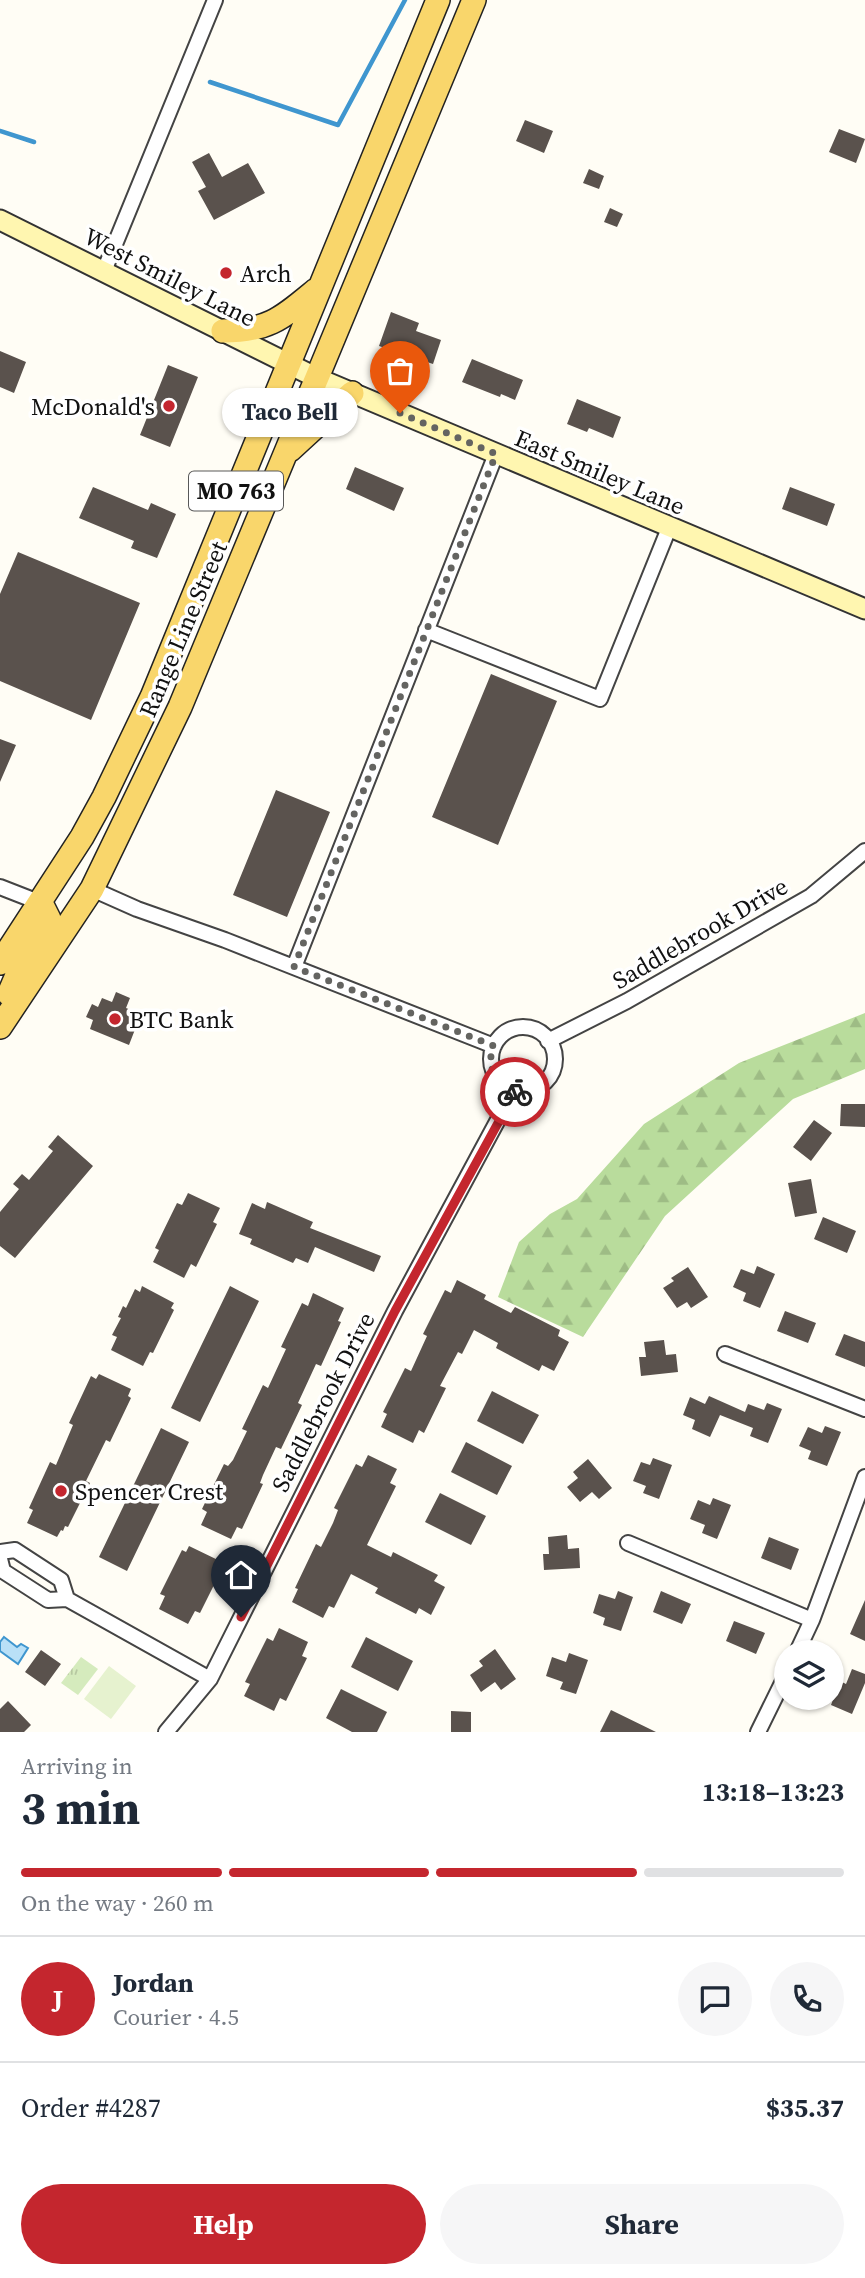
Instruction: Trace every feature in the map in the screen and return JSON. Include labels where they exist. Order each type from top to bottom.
[{"type":"main road","name":"Range Line Street","points":[[0,963],[82,837],[152,697],[438,0]]},
{"type":"main road","name":"Range Line Street","points":[[0,1027],[92,889],[180,707],[474,0]]},
{"type":"main road","points":[[223,331],[246,331],[264,327],[287,314],[321,285]]},
{"type":"main road","points":[[285,455],[352,393]]},
{"type":"main road","points":[[92,889],[85,883],[83,876],[106,828],[123,758]]},
{"type":"main road","points":[[0,1016],[21,967],[46,929],[49,919],[41,903]]},
{"type":"street","points":[[104,271],[215,0]]},
{"type":"street","name":"West Smiley Lane","points":[[0,220],[317,378]]},
{"type":"street","name":"East Smiley Lane","points":[[317,378],[865,609]]},
{"type":"street","points":[[294,967],[496,454]]},
{"type":"street","points":[[426,630],[600,699],[670,528]]},
{"type":"street","name":"Saddlebrook Drive","points":[[548,1041],[627,1001],[811,896],[865,851]]},
{"type":"street","points":[[0,887],[41,903]]},
{"type":"street","points":[[92,889],[137,909],[225,940],[494,1046]]},
{"type":"street","points":[[529,1026],[541,1032],[548,1041],[555,1050],[555,1067],[542,1086],[528,1091],[506,1087],[495,1077],[489,1057],[498,1037],[507,1030],[529,1026]]},
{"type":"street","name":"Saddlebrook Drive","points":[[166,1732],[210,1679],[395,1311],[517,1089]]},
{"type":"street","points":[[725,1354],[865,1409]]},
{"type":"street","points":[[803,1640],[865,1478]]},
{"type":"street","points":[[628,1543],[812,1620]]},
{"type":"street","points":[[0,1552],[15,1550],[61,1580],[66,1599]]},
{"type":"street","points":[[0,1559],[3,1571],[48,1600],[66,1599],[210,1679]]},
{"type":"street","points":[[758,1732],[774,1699]]},
{"type":"green space","points":[[865,1013],[865,1069],[793,1099],[665,1216],[583,1337],[498,1297],[519,1242],[550,1214],[577,1199],[644,1124],[739,1063]]},
{"type":"green space","points":[[81,1657],[98,1669],[78,1695],[61,1683]]},
{"type":"green space","points":[[109,1666],[136,1686],[111,1719],[84,1699]]},
{"type":"water","points":[[4,1637],[17,1647],[21,1644],[28,1648],[18,1664],[0,1651],[0,1642]]},
{"type":"building","points":[[525,120],[553,131],[544,153],[516,141]]},
{"type":"building","points":[[839,129],[865,139],[856,163],[829,152]]},
{"type":"building","points":[[209,153],[222,177],[248,163],[265,193],[214,220],[198,191],[206,187],[192,162]]},
{"type":"building","points":[[589,169],[604,176],[599,189],[583,183]]},
{"type":"building","points":[[610,208],[623,214],[617,227],[604,222]]},
{"type":"building","points":[[391,312],[419,323],[416,331],[441,340],[433,364],[379,346]]},
{"type":"building","points":[[0,351],[26,362],[14,393],[0,387]]},
{"type":"building","points":[[472,359],[523,380],[515,400],[462,382]]},
{"type":"building","name":"McDonald's","points":[[168,365],[198,377],[170,447],[140,435]]},
{"type":"building","points":[[577,399],[621,417],[613,438],[589,428],[587,432],[567,424]]},
{"type":"building","points":[[355,467],[404,488],[394,511],[346,489]]},
{"type":"building","points":[[93,487],[148,510],[151,503],[176,514],[157,558],[131,548],[134,541],[79,518]]},
{"type":"building","points":[[790,487],[835,504],[827,526],[782,509]]},
{"type":"building","points":[[18,552],[140,603],[91,720],[0,681],[0,594]]},
{"type":"building","points":[[491,674],[557,701],[498,845],[432,817]]},
{"type":"building","points":[[0,739],[16,745],[0,782]]},
{"type":"building","points":[[276,790],[330,812],[287,917],[233,895]]},
{"type":"building","name":"BTC Bank","points":[[116,992],[130,998],[126,1008],[141,1014],[129,1045],[90,1029],[93,1020],[86,1017],[92,1004],[98,1007],[102,998],[112,1002]]},
{"type":"building","points":[[841,1104],[865,1104],[865,1127],[840,1126]]},
{"type":"building","points":[[814,1120],[832,1133],[811,1161],[793,1147]]},
{"type":"building","points":[[58,1135],[93,1166],[15,1258],[0,1246],[0,1212],[19,1189],[13,1184],[22,1174],[29,1180],[53,1151],[48,1147]]},
{"type":"building","points":[[811,1179],[817,1213],[795,1217],[788,1183]]},
{"type":"building","points":[[188,1193],[220,1208],[213,1222],[217,1224],[196,1267],[191,1264],[184,1278],[153,1262],[159,1250],[155,1248],[177,1203],[182,1205]]},
{"type":"building","points":[[267,1202],[313,1222],[310,1228],[381,1256],[374,1272],[315,1247],[308,1263],[296,1258],[293,1263],[250,1244],[252,1239],[239,1234],[252,1203],[265,1209]]},
{"type":"building","points":[[823,1217],[856,1231],[847,1253],[814,1239]]},
{"type":"building","points":[[757,1266],[775,1274],[760,1308],[743,1301],[746,1293],[733,1287],[741,1269],[754,1274]]},
{"type":"building","points":[[688,1267],[708,1297],[691,1308],[687,1302],[677,1308],[663,1288],[674,1281],[671,1278]]},
{"type":"building","points":[[457,1280],[486,1295],[484,1299],[511,1313],[515,1307],[560,1330],[558,1336],[569,1342],[554,1371],[542,1365],[539,1371],[496,1348],[498,1343],[474,1330],[462,1354],[458,1352],[440,1386],[446,1388],[424,1433],[419,1430],[413,1443],[381,1427],[387,1414],[383,1412],[405,1368],[411,1371],[427,1336],[423,1334],[445,1290],[451,1293]]},
{"type":"building","points":[[142,1286],[174,1303],[171,1308],[174,1310],[153,1353],[150,1352],[143,1366],[111,1350],[117,1337],[112,1335],[121,1318],[118,1317],[123,1306],[126,1308],[135,1289],[140,1292]]},
{"type":"building","points":[[230,1286],[259,1301],[200,1422],[171,1408]]},
{"type":"building","points":[[313,1293],[344,1308],[338,1321],[341,1322],[321,1366],[316,1364],[298,1403],[302,1405],[281,1449],[276,1447],[260,1483],[263,1484],[242,1529],[237,1527],[231,1539],[201,1525],[207,1512],[202,1509],[224,1464],[228,1466],[233,1460],[247,1431],[242,1429],[263,1385],[268,1388],[286,1349],[281,1347],[302,1303],[308,1306]]},
{"type":"building","points":[[785,1311],[816,1323],[808,1343],[777,1331]]},
{"type":"building","points":[[844,1334],[865,1342],[865,1367],[835,1355]]},
{"type":"building","points":[[664,1340],[666,1355],[676,1354],[678,1372],[641,1376],[639,1357],[646,1357],[644,1342]]},
{"type":"building","points":[[99,1374],[131,1389],[128,1396],[131,1398],[110,1442],[106,1440],[86,1481],[90,1483],[68,1527],[65,1526],[57,1537],[27,1523],[33,1510],[29,1508],[50,1462],[56,1465],[73,1425],[69,1423],[91,1376],[96,1379]]},
{"type":"building","points":[[492,1391],[539,1415],[523,1444],[477,1421]]},
{"type":"building","points":[[709,1396],[745,1412],[748,1404],[764,1410],[767,1403],[782,1409],[768,1443],[750,1436],[753,1428],[720,1415],[710,1437],[692,1429],[695,1420],[683,1415],[690,1397],[705,1404]]},
{"type":"building","points":[[825,1426],[841,1432],[827,1466],[808,1459],[811,1451],[799,1446],[808,1427],[822,1433]]},
{"type":"building","points":[[161,1428],[189,1442],[127,1571],[99,1557]]},
{"type":"building","points":[[466,1442],[512,1466],[497,1495],[451,1472]]},
{"type":"building","points":[[368,1455],[397,1469],[390,1483],[396,1486],[367,1545],[391,1557],[393,1552],[438,1575],[434,1581],[445,1587],[431,1615],[419,1608],[416,1614],[375,1593],[378,1588],[351,1574],[334,1608],[329,1606],[323,1618],[292,1602],[298,1589],[295,1588],[316,1544],[321,1547],[333,1523],[338,1510],[334,1508],[356,1464],[362,1467]]},
{"type":"building","points":[[653,1458],[672,1465],[659,1499],[643,1493],[646,1486],[633,1481],[641,1462],[650,1465]]},
{"type":"building","points":[[588,1459],[612,1488],[599,1499],[592,1492],[580,1502],[567,1487],[578,1478],[573,1472]]},
{"type":"building","points":[[440,1493],[486,1516],[471,1545],[425,1522]]},
{"type":"building","points":[[713,1498],[731,1505],[717,1539],[702,1533],[705,1525],[690,1519],[698,1500],[710,1505]]},
{"type":"building","points":[[567,1535],[568,1549],[579,1548],[580,1568],[544,1570],[543,1554],[549,1554],[548,1537]]},
{"type":"building","points":[[769,1537],[799,1549],[791,1570],[761,1558]]},
{"type":"building","points":[[189,1546],[220,1561],[218,1567],[222,1569],[200,1613],[195,1611],[188,1624],[159,1609],[165,1596],[160,1594],[182,1550],[186,1552]]},
{"type":"building","points":[[618,1591],[633,1597],[621,1631],[603,1625],[605,1618],[593,1613],[599,1594],[615,1599]]},
{"type":"building","points":[[661,1591],[691,1604],[682,1624],[653,1612]]},
{"type":"building","points":[[865,1600],[865,1641],[850,1634]]},
{"type":"building","points":[[734,1621],[765,1633],[756,1654],[726,1641]]},
{"type":"building","points":[[279,1628],[308,1642],[302,1656],[307,1658],[286,1701],[280,1698],[274,1711],[244,1696],[250,1684],[245,1682],[267,1638],[273,1641]]},
{"type":"building","points":[[366,1637],[413,1661],[398,1691],[351,1667]]},
{"type":"building","points":[[495,1649],[516,1679],[501,1690],[495,1682],[481,1692],[470,1675],[483,1666],[479,1661]]},
{"type":"building","points":[[41,1650],[61,1664],[45,1686],[25,1672]]},
{"type":"building","points":[[569,1653],[588,1660],[576,1694],[560,1689],[563,1682],[546,1676],[552,1657],[566,1662]]},
{"type":"building","points":[[852,1669],[865,1674],[865,1683],[852,1714],[843,1710],[844,1683],[846,1684]]},
{"type":"building","points":[[341,1689],[387,1712],[377,1732],[352,1732],[326,1718]]},
{"type":"building","points":[[8,1701],[31,1725],[24,1732],[0,1732],[0,1709]]},
{"type":"building","points":[[611,1710],[656,1732],[600,1732]]},
{"type":"building","points":[[451,1711],[471,1712],[471,1732],[451,1732]]},
{"type":"waterway","points":[[210,82],[338,125],[405,0]]},
{"type":"waterway","points":[[0,131],[34,142]]},
{"type":"way so far","points":[[400,413],[496,454],[294,967],[494,1046],[489,1057],[495,1077],[506,1087],[517,1089],[515,1092]]},
{"type":"place","name":"Arch","points":[[226,273]]},
{"type":"place","name":"McDonald's","points":[[169,406]]},
{"type":"place","name":"Taco Bell","points":[[400,413]]},
{"type":"place","name":"BTC Bank","points":[[115,1019]]},
{"type":"place","name":"Spencer Crest","points":[[61,1491]]},
{"type":"route","points":[[241,1617],[395,1311],[515,1092]]}]
